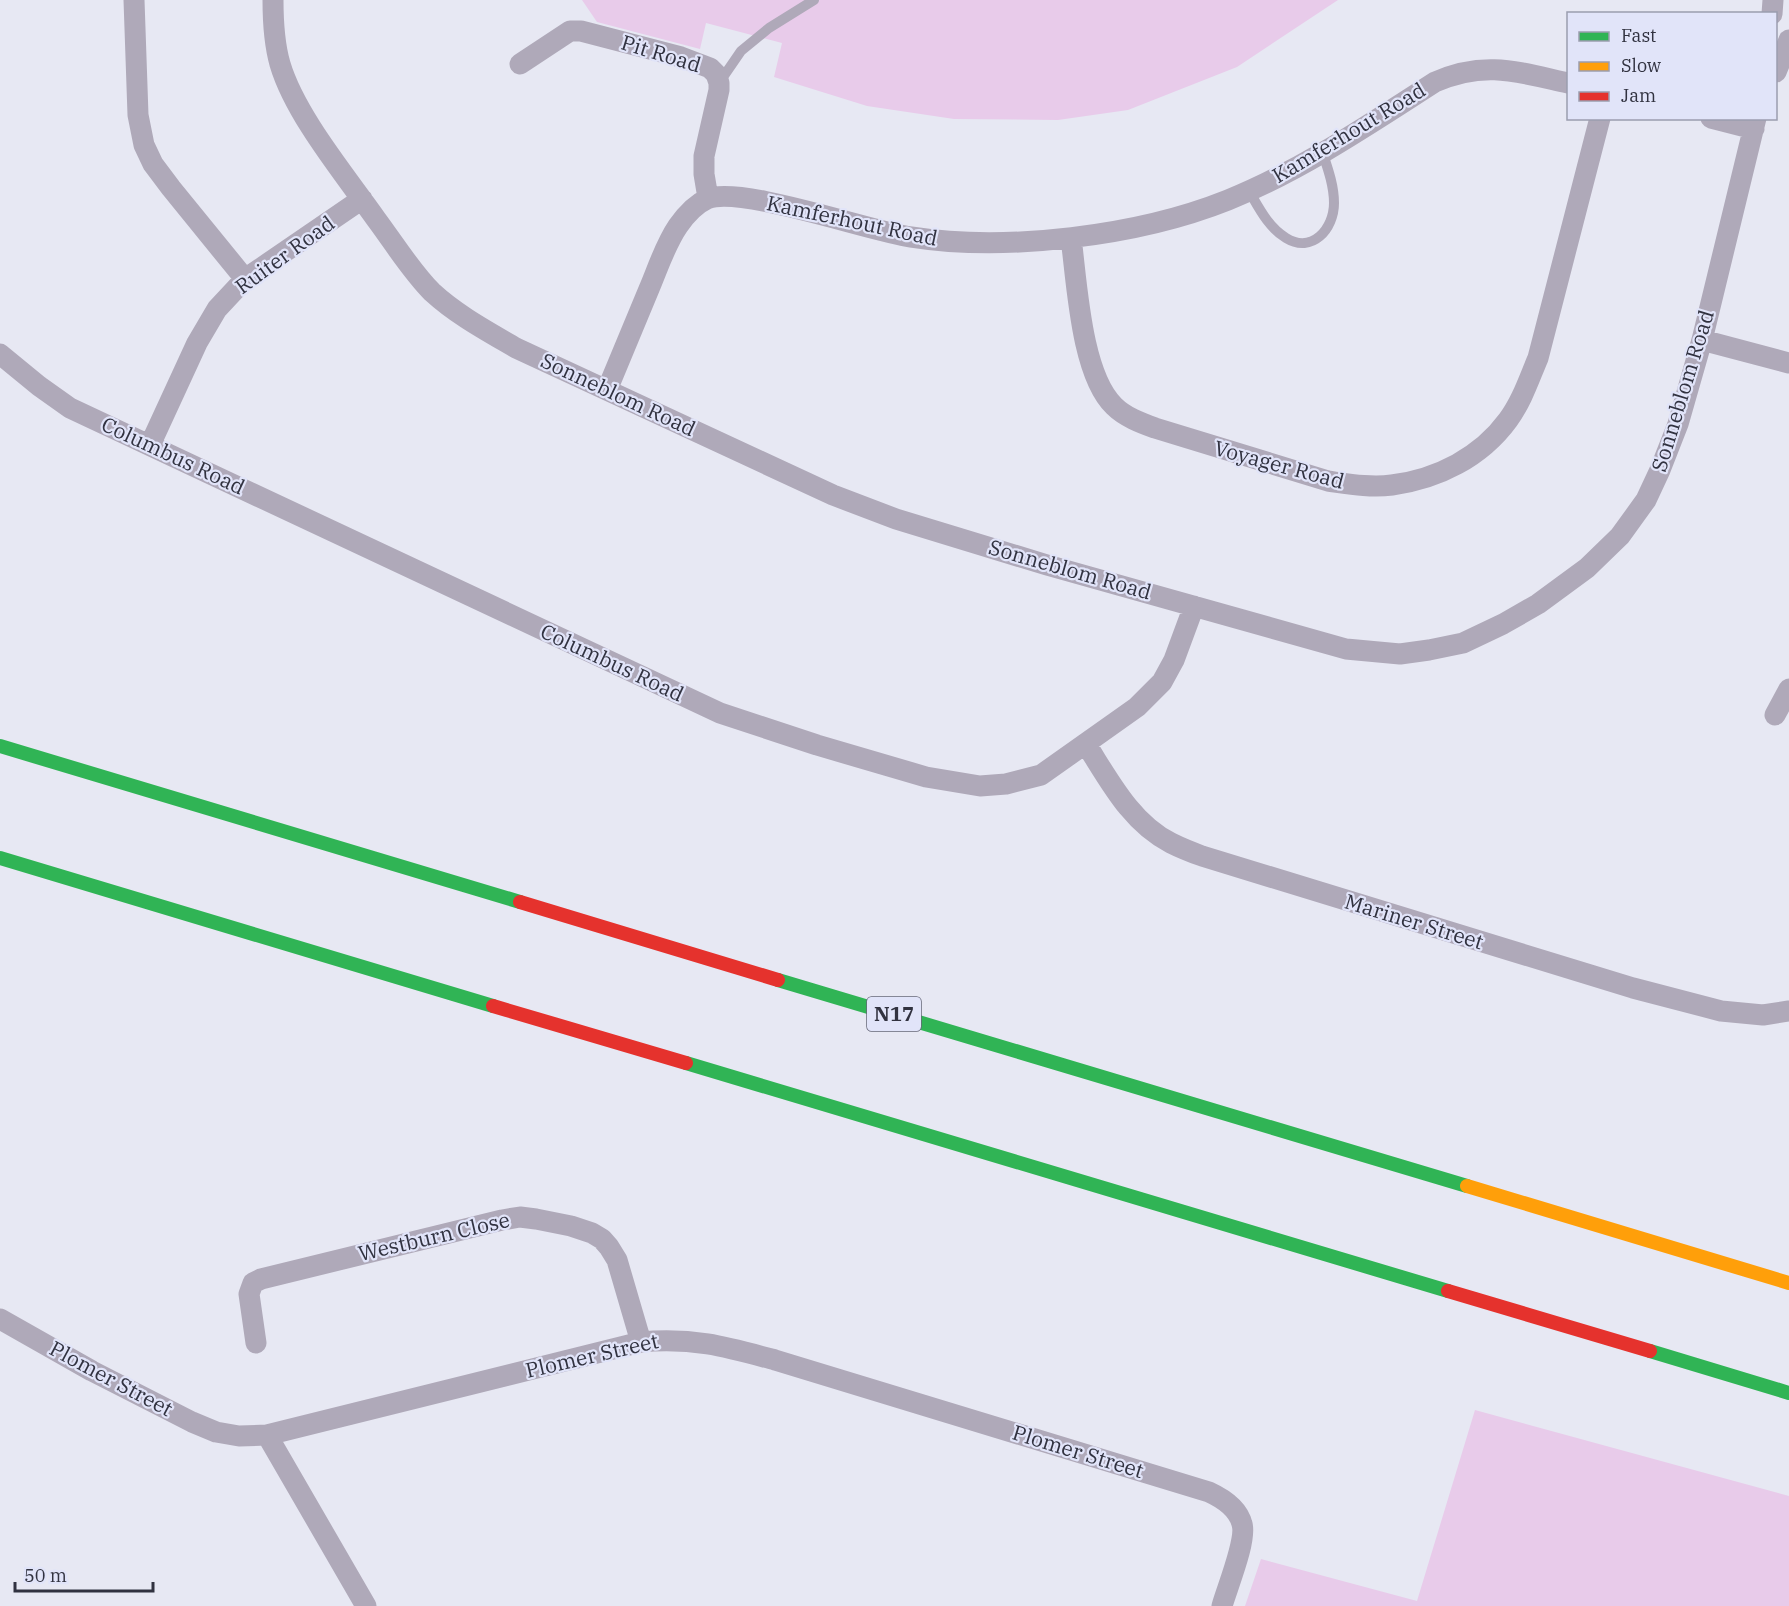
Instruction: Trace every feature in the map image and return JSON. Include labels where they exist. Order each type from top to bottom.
[{"type":"highway","name":"N17","points":[[0,746],[1789,1283]]},
{"type":"highway","points":[[0,858],[1789,1393]]},
{"type":"street","points":[[134,0],[138,115],[144,145],[153,164],[244,279]]},
{"type":"street","name":"Sonneblom Road","points":[[273,0],[273,22],[280,63],[293,96],[401,253],[432,291],[468,321],[516,348],[833,495],[896,519],[1047,565],[1346,649],[1400,654],[1463,643],[1538,604],[1587,568],[1620,536],[1646,500],[1678,424],[1702,340],[1755,124]]},
{"type":"street","name":"Pit Road","points":[[520,64],[570,31],[581,31],[681,57],[710,68],[716,74],[719,83],[717,103],[704,156],[708,198]]},
{"type":"street","points":[[1777,70],[1789,40]]},
{"type":"street","name":"Kamferhout Road","points":[[708,198],[745,198],[776,203],[888,232],[928,239],[996,244],[1071,238],[1183,216],[1249,191],[1323,154],[1435,82],[1455,73],[1496,69],[1520,72],[1567,84]]},
{"type":"street","name":"Voyager Road","points":[[1071,238],[1092,368],[1101,389],[1114,407],[1124,414],[1134,420],[1193,441],[1328,481],[1390,486],[1423,479],[1453,468],[1478,452],[1496,436],[1510,418],[1525,389],[1538,358],[1599,120]]},
{"type":"street","points":[[1726,120],[1755,124]]},
{"type":"street","points":[[607,390],[665,250],[678,225],[694,208],[708,198]]},
{"type":"street","name":"Ruiter Road","points":[[150,445],[197,343],[217,309],[244,279],[362,199]]},
{"type":"street","points":[[1702,340],[1789,363]]},
{"type":"street","name":"Columbus Road","points":[[0,354],[24,375],[70,408],[671,691],[720,713],[926,777],[980,786],[1006,784],[1041,775],[1137,707],[1162,682],[1174,660],[1194,606]]},
{"type":"street","points":[[1775,716],[1789,689]]},
{"type":"street","name":"Mariner Street","points":[[1086,744],[1134,816],[1152,832],[1202,856],[1633,988],[1721,1011],[1763,1015],[1789,1011]]},
{"type":"street","name":"Westburn Close","points":[[256,1342],[249,1294],[253,1283],[261,1279],[359,1253],[520,1217],[571,1226],[602,1239],[617,1260],[641,1342]]},
{"type":"street","name":"Plomer Street","points":[[0,1319],[92,1371],[192,1422],[216,1432],[239,1436],[267,1435],[641,1342],[670,1339],[698,1342],[775,1360],[1209,1492],[1225,1500],[1235,1511],[1242,1524],[1242,1539],[1222,1606]]},
{"type":"street","points":[[267,1435],[366,1606]]},
{"type":"lane","points":[[719,83],[741,51],[769,28],[814,0]]},
{"type":"lane","points":[[1249,191],[1272,226],[1288,239],[1306,242],[1320,237],[1330,225],[1334,204],[1323,154]]},
{"type":"shaded area","points":[[582,0],[1338,0],[1237,67],[1128,110],[1058,120],[954,119],[867,106],[774,77],[782,43],[706,23],[700,49],[597,22]]},
{"type":"shaded area","points":[[1475,1410],[1789,1496],[1789,1606],[1245,1606],[1261,1559],[1417,1601]]},
{"type":"traffic: fast","points":[[0,746],[520,902]]},
{"type":"traffic: fast","points":[[0,858],[493,1006]]},
{"type":"traffic: fast","points":[[778,980],[1467,1186]]},
{"type":"traffic: fast","points":[[686,1063],[1448,1291]]},
{"type":"traffic: fast","points":[[1650,1351],[1789,1393]]},
{"type":"traffic: slow","points":[[1467,1186],[1789,1283]]},
{"type":"traffic: jam","points":[[520,902],[778,980]]},
{"type":"traffic: jam","points":[[493,1006],[686,1063]]},
{"type":"traffic: jam","points":[[1448,1291],[1650,1351]]}]
